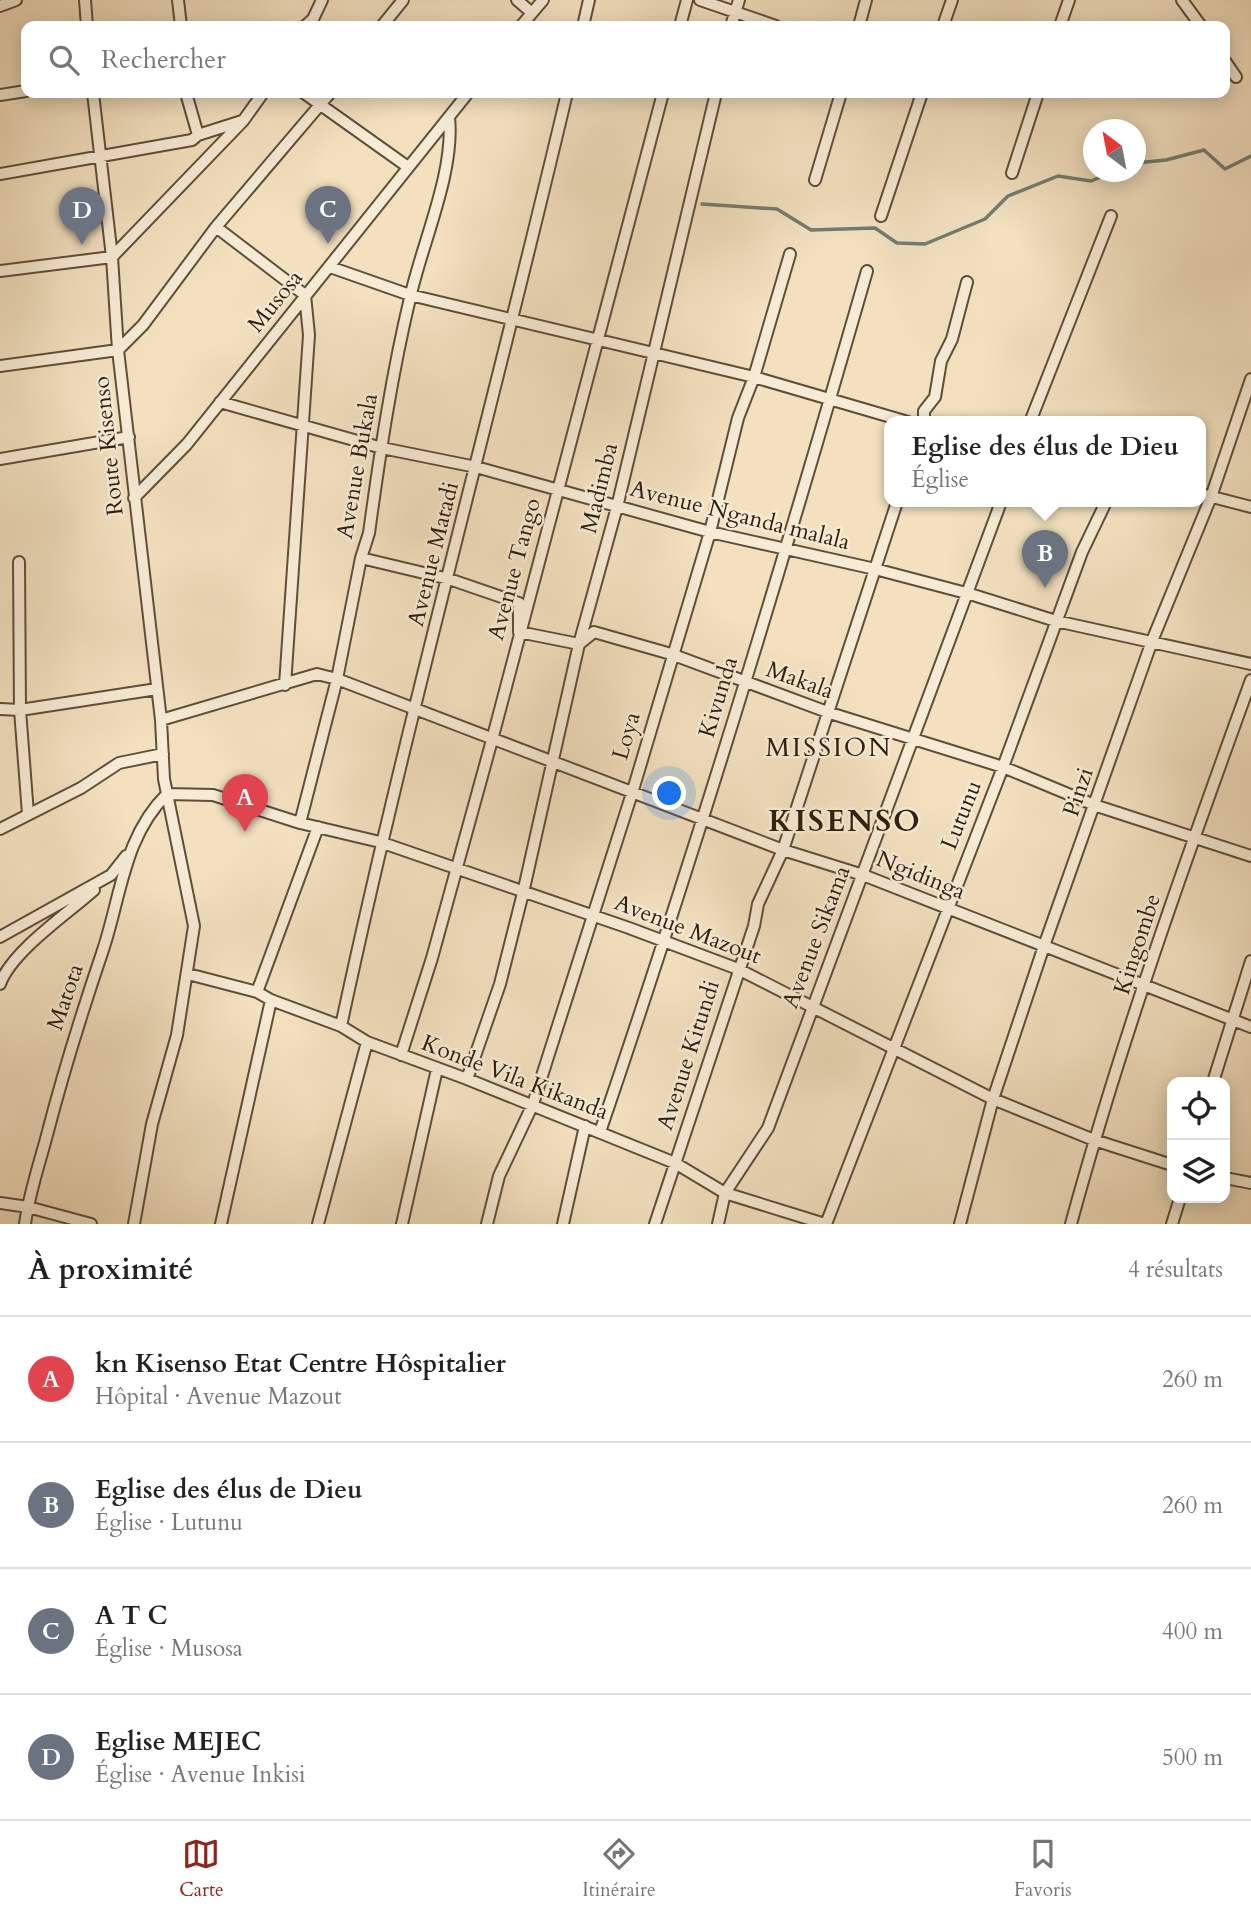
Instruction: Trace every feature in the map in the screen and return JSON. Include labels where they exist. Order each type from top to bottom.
[{"type":"street","points":[[0,5],[16,0]]},
{"type":"street","points":[[85,0],[87,21]]},
{"type":"street","points":[[178,0],[180,21]]},
{"type":"street","points":[[311,21],[322,0]]},
{"type":"street","points":[[386,21],[403,0]]},
{"type":"street","points":[[517,0],[532,13]]},
{"type":"street","points":[[526,21],[543,0]]},
{"type":"street","points":[[584,21],[589,0]]},
{"type":"street","points":[[681,21],[687,0]]},
{"type":"street","points":[[700,0],[737,5],[767,21]]},
{"type":"street","points":[[860,21],[866,0]]},
{"type":"street","points":[[945,21],[952,0]]},
{"type":"street","points":[[1062,21],[1069,0]]},
{"type":"street","points":[[1182,0],[1197,21]]},
{"type":"street","points":[[1230,68],[1236,77]]},
{"type":"street","points":[[0,95],[21,92]]},
{"type":"street","name":"Route Kisenso","points":[[93,98],[167,794],[194,926],[177,1035],[152,1124],[134,1224]]},
{"type":"street","points":[[187,98],[198,135]]},
{"type":"street","points":[[0,271],[112,257],[243,121],[259,98]]},
{"type":"street","points":[[311,98],[408,167]]},
{"type":"street","points":[[0,366],[118,350],[143,325],[216,227],[325,98]]},
{"type":"street","name":"Musosa","points":[[135,498],[187,444],[464,98]]},
{"type":"street","name":"Avenue Matadi","points":[[341,1026],[380,842],[417,709],[510,318],[566,98]]},
{"type":"street","name":"Avenue Tango","points":[[401,1055],[432,958],[492,740],[662,98]]},
{"type":"street","name":"Madimba","points":[[467,1079],[500,984],[523,893],[579,644],[617,507],[715,98]]},
{"type":"street","points":[[815,180],[840,98]]},
{"type":"street","points":[[881,216],[920,98]]},
{"type":"street","points":[[1012,173],[1036,98]]},
{"type":"street","name":"Avenue Bukala","points":[[300,823],[337,679],[361,558],[369,533],[410,295],[444,174],[451,132],[449,117]]},
{"type":"street","points":[[0,174],[192,141],[198,135],[243,121]]},
{"type":"street","points":[[1032,416],[1111,216]]},
{"type":"street","points":[[216,227],[305,295],[309,335],[285,685]]},
{"type":"street","name":"Loya","points":[[487,1224],[499,1176],[533,1104],[594,916],[710,531],[738,418],[754,377],[790,254]]},
{"type":"street","points":[[330,267],[410,295],[754,377],[886,416]]},
{"type":"street","name":"Kivunda","points":[[600,1132],[665,942],[786,551],[867,271]]},
{"type":"street","points":[[924,416],[924,411],[935,397],[942,361],[952,339],[967,282]]},
{"type":"street","name":"Pinzi","points":[[1206,495],[1251,379]]},
{"type":"street","name":"Avenue Nganda malala","points":[[220,402],[382,448],[476,467],[786,551],[875,569],[970,594],[1056,621],[1251,664]]},
{"type":"street","points":[[0,459],[129,437]]},
{"type":"street","points":[[1206,495],[1251,507]]},
{"type":"street","name":"Avenue Kitundi","points":[[654,1224],[758,904],[783,850],[816,746],[830,713],[895,507]]},
{"type":"street","name":"Avenue Sikama","points":[[718,1224],[725,1193],[768,1128],[811,1007],[970,594],[999,507]]},
{"type":"street","name":"Lutunu","points":[[826,1224],[892,1047],[1003,767],[1082,552],[1104,507]]},
{"type":"street","name":"Pinzi","points":[[960,1224],[993,1099],[1044,946],[1097,806],[1152,641],[1202,507]]},
{"type":"street","points":[[361,558],[449,579],[519,603],[519,632]]},
{"type":"street","points":[[19,562],[20,710],[28,814]]},
{"type":"street","name":"Makala","points":[[519,632],[579,644],[594,632],[671,654],[830,713],[1003,767],[1097,806],[1251,856]]},
{"type":"street","points":[[161,720],[317,674],[337,679]]},
{"type":"street","name":"Ngidinga","points":[[337,679],[492,740],[555,760],[783,850],[863,875],[1231,1022],[1251,1027]]},
{"type":"street","name":"Kingombe","points":[[1071,1224],[1094,1140],[1195,836],[1251,680]]},
{"type":"street","points":[[0,709],[20,710],[157,689]]},
{"type":"street","points":[[0,829],[81,788],[118,764],[163,754]]},
{"type":"street","name":"Avenue Mazout","points":[[167,794],[213,795],[300,823],[380,842],[665,942],[738,969],[993,1099],[1094,1140],[1167,1163]]},
{"type":"street","name":"Matota","points":[[25,1224],[27,1207],[71,1045],[104,946],[131,848],[156,804],[167,794]]},
{"type":"street","points":[[257,992],[318,827]]},
{"type":"street","points":[[0,984],[6,971],[111,875],[131,848]]},
{"type":"street","points":[[0,937],[111,875]]},
{"type":"street","points":[[1214,1077],[1251,961]]},
{"type":"street","name":"Konde Vila Kikanda","points":[[188,974],[257,992],[271,1000],[341,1026],[367,1042],[533,1104],[675,1163],[725,1193],[793,1219],[826,1224]]},
{"type":"street","points":[[221,1224],[271,1000]]},
{"type":"street","points":[[318,1224],[367,1042]]},
{"type":"street","points":[[402,1224],[437,1069]]},
{"type":"street","points":[[563,1224],[585,1126]]},
{"type":"street","points":[[1230,1179],[1251,1184]]},
{"type":"street","points":[[0,1203],[27,1207],[91,1224]]},
{"type":"street","points":[[1172,1224],[1178,1203]]},
{"type":"waterway","points":[[1146,162],[1204,150],[1225,169],[1251,156]]},
{"type":"waterway","points":[[702,204],[777,209],[811,230],[875,228],[897,243],[925,244],[985,219],[1008,196],[1058,176],[1083,180]]},
{"type":"place","name":"A T C","points":[[328,244]]},
{"type":"place","name":"Eglise MEJEC","points":[[82,245]]},
{"type":"place","name":"Eglise des élus de Dieu","points":[[1045,588]]},
{"type":"place","name":"kn Kisenso Etat Centre Hôspitalier","points":[[245,832]]},
{"type":"district","name":"MISSION","points":[[829,747]]},
{"type":"district","name":"KISENSO","points":[[845,821]]}]
